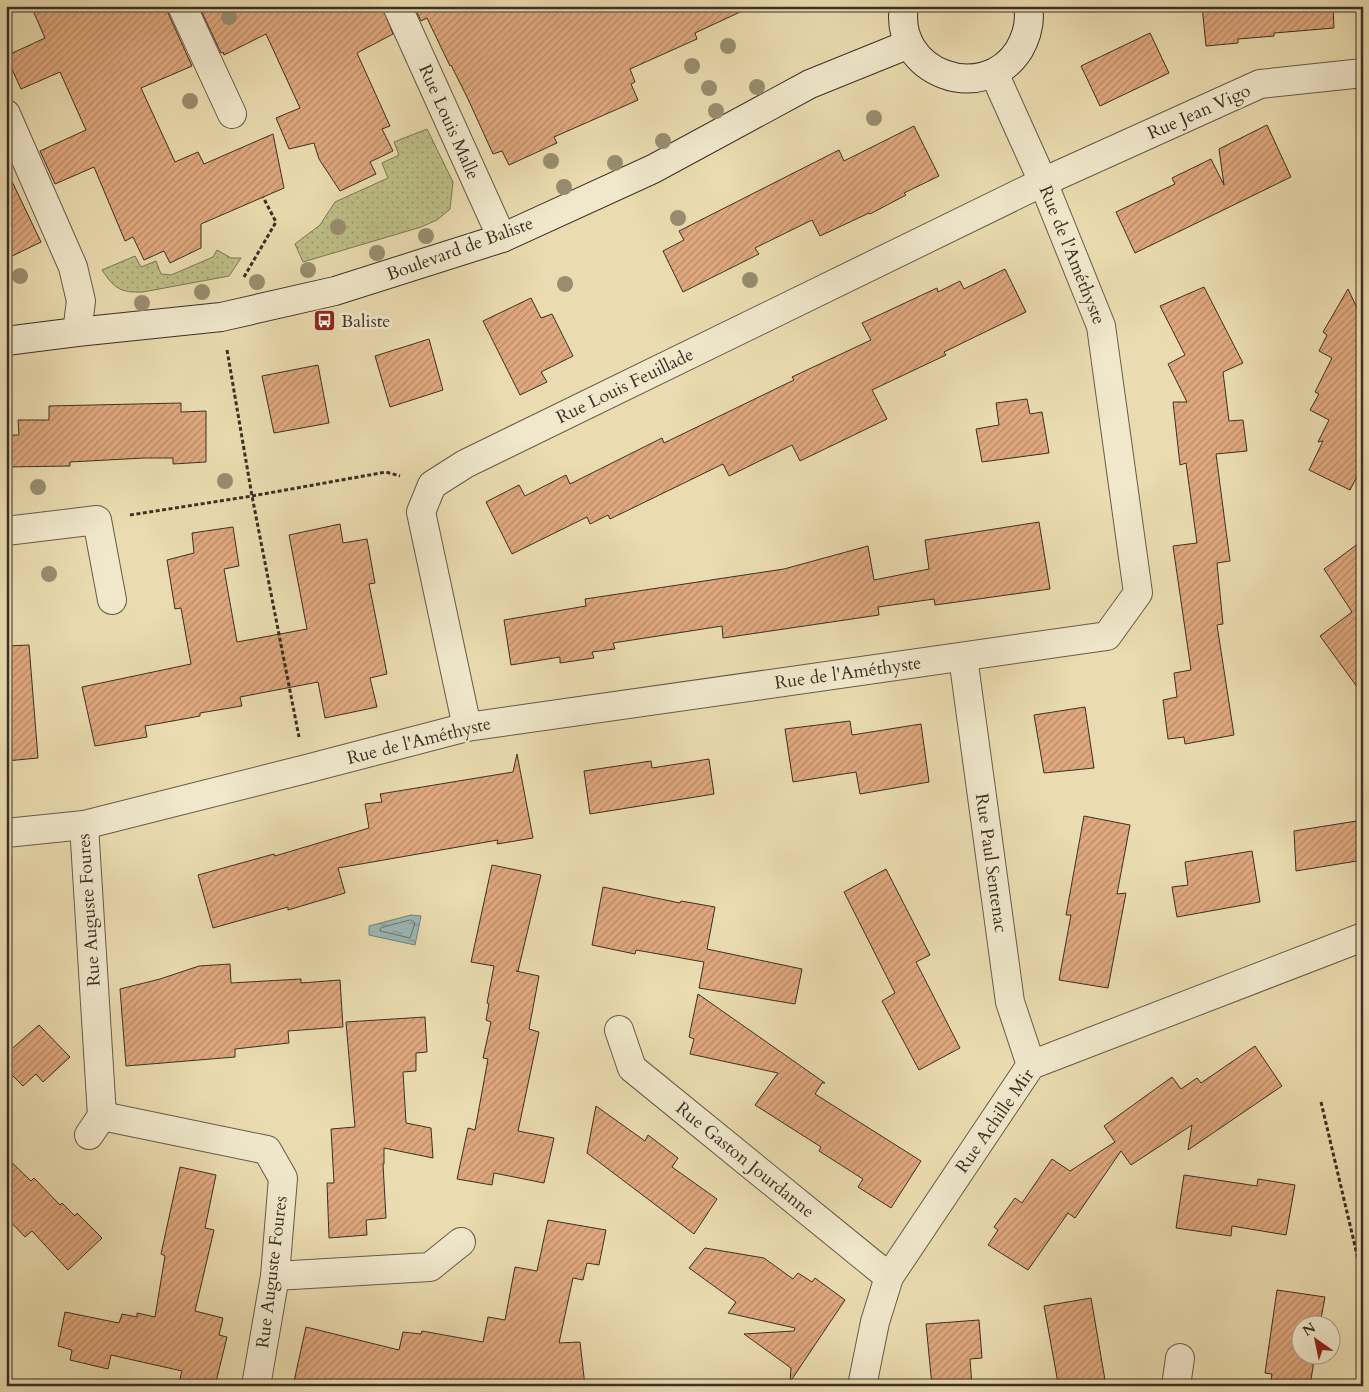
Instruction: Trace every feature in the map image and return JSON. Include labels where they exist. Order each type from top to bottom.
[{"type":"street","points":[[182,6],[232,114]]},
{"type":"street","name":"Rue Louis Malle","points":[[397,6],[502,238]]},
{"type":"street","points":[[904,6],[902,18],[909,44],[924,63],[945,76],[970,79],[994,73],[1013,59],[1025,39],[1030,16],[1028,6]]},
{"type":"street","name":"Boulevard de Baliste","points":[[6,341],[221,317],[335,291],[502,238],[653,170],[810,84],[909,44]]},
{"type":"street","name":"Rue de l'Améthyste","points":[[6,833],[84,825],[306,770],[466,727],[1107,636],[1138,593],[1102,326],[1043,182],[994,73]]},
{"type":"street","name":"Rue Jean Vigo","points":[[1043,182],[1260,84],[1363,73]]},
{"type":"street","points":[[6,114],[12,147],[73,267],[80,301],[77,332]]},
{"type":"street","name":"Rue Louis Feuillade","points":[[432,485],[465,464],[1043,182]]},
{"type":"street","points":[[432,485],[421,512],[466,727]]},
{"type":"street","points":[[6,531],[98,520],[112,600]]},
{"type":"street","name":"Rue Paul Sentenac","points":[[963,657],[1010,1002],[1031,1065]]},
{"type":"street","name":"Rue Auguste Foures","points":[[84,825],[96,1126],[267,1150],[283,1178],[275,1276],[256,1386]]},
{"type":"street","name":"Rue Achille Mir","points":[[862,1386],[875,1322],[889,1277],[1031,1065],[1363,937]]},
{"type":"street","name":"Rue Gaston Jourdanne","points":[[619,1030],[632,1068],[889,1277]]},
{"type":"street","points":[[275,1276],[430,1267],[461,1242]]},
{"type":"street","points":[[1176,1386],[1180,1358]]},
{"type":"path","points":[[263,197],[276,222],[221,317],[252,496],[306,770]]},
{"type":"path","points":[[98,520],[252,496],[386,472],[432,485]]},
{"type":"path","points":[[1321,1102],[1363,1280]]},
{"type":"green space","points":[[427,129],[453,182],[450,209],[437,220],[421,227],[303,262],[295,244],[320,225],[335,202],[388,178],[382,163],[399,155],[394,142]]},
{"type":"green space","points":[[217,250],[231,258],[241,258],[229,276],[143,292],[129,292],[118,288],[102,270],[135,256],[141,267],[156,261],[161,274],[171,275],[213,257]]},
{"type":"water","points":[[411,915],[421,916],[415,945],[369,935],[369,926]]},
{"type":"building","points":[[31,6],[167,6],[168,13],[192,66],[141,88],[175,162],[198,152],[204,164],[273,134],[284,188],[201,224],[201,248],[170,263],[164,251],[144,260],[133,237],[125,241],[94,167],[55,184],[40,151],[86,130],[60,72],[21,89],[6,56],[45,38]]},
{"type":"building","points":[[199,6],[382,6],[393,34],[357,53],[390,126],[382,129],[393,151],[370,162],[376,174],[340,191],[319,159],[314,143],[289,149],[276,118],[300,108],[266,34],[224,55],[223,52],[221,53]]},
{"type":"building","points":[[414,6],[753,6],[695,33],[697,39],[630,69],[635,82],[631,84],[638,100],[554,137],[557,143],[509,165],[502,151],[493,154],[468,99],[427,18],[421,21]]},
{"type":"building","points":[[1202,6],[1333,6],[1334,28],[1274,33],[1274,36],[1238,39],[1238,43],[1206,46]]},
{"type":"building","points":[[1150,33],[1169,73],[1100,106],[1081,66]]},
{"type":"building","points":[[1267,125],[1291,177],[1135,253],[1116,212],[1175,184],[1172,178],[1211,159],[1224,185],[1219,149]]},
{"type":"building","points":[[914,126],[939,176],[904,193],[906,195],[870,214],[820,236],[812,220],[755,248],[759,254],[683,292],[663,251],[684,240],[679,231],[839,150],[844,161]]},
{"type":"building","points":[[6,169],[41,242],[6,259]]},
{"type":"building","points":[[1005,269],[1026,312],[944,352],[946,355],[872,390],[887,419],[800,461],[792,445],[729,476],[723,464],[610,519],[608,515],[590,524],[587,517],[512,554],[486,502],[519,485],[525,496],[566,475],[570,484],[662,438],[664,443],[794,380],[792,377],[871,340],[862,323],[937,288],[938,292],[960,281],[964,289]]},
{"type":"building","points":[[1204,287],[1243,363],[1223,372],[1229,421],[1243,420],[1247,451],[1216,454],[1230,561],[1217,563],[1223,624],[1217,625],[1234,735],[1185,744],[1184,737],[1168,739],[1163,700],[1177,697],[1174,673],[1191,670],[1173,546],[1197,543],[1186,463],[1180,465],[1173,402],[1187,402],[1168,364],[1185,355],[1160,306]]},
{"type":"building","points":[[1348,289],[1357,308],[1363,297],[1363,465],[1350,490],[1309,470],[1323,441],[1318,442],[1329,420],[1310,410],[1319,394],[1315,392],[1332,358],[1319,351],[1327,335],[1323,332]]},
{"type":"building","points":[[531,298],[541,318],[552,314],[573,356],[541,372],[547,382],[520,395],[483,321]]},
{"type":"building","points":[[429,339],[443,390],[390,407],[375,356]]},
{"type":"building","points":[[318,365],[329,423],[274,433],[262,376]]},
{"type":"building","points":[[1027,399],[1030,414],[1042,412],[1049,453],[982,462],[976,429],[999,425],[996,403]]},
{"type":"building","points":[[181,403],[181,412],[206,411],[206,462],[173,464],[173,458],[144,458],[70,462],[70,466],[6,467],[6,435],[19,435],[18,420],[49,420],[49,406]]},
{"type":"building","points":[[1039,522],[1050,589],[935,605],[934,599],[878,607],[879,615],[723,638],[722,626],[613,643],[615,649],[592,652],[594,658],[560,663],[560,657],[511,665],[504,620],[586,606],[585,599],[784,569],[868,546],[874,580],[929,569],[925,540]]},
{"type":"building","points":[[340,524],[343,543],[367,539],[375,583],[369,584],[387,674],[370,678],[377,707],[325,718],[318,682],[240,697],[242,706],[200,713],[200,716],[145,726],[147,737],[95,746],[82,687],[191,664],[181,608],[175,609],[167,560],[194,553],[192,533],[233,527],[239,566],[224,569],[237,642],[307,629],[289,535]]},
{"type":"building","points":[[1363,540],[1363,695],[1320,636],[1352,612],[1324,569]]},
{"type":"building","points":[[29,645],[38,758],[6,761],[6,646]]},
{"type":"building","points":[[1085,707],[1094,768],[1044,773],[1034,715]]},
{"type":"building","points":[[850,721],[852,735],[921,724],[929,782],[860,794],[856,772],[793,782],[785,729]]},
{"type":"building","points":[[517,754],[533,838],[497,844],[498,840],[338,868],[345,893],[288,910],[288,907],[213,928],[198,875],[274,854],[275,856],[369,828],[365,804],[382,802],[380,794],[513,772]]},
{"type":"building","points":[[709,759],[714,794],[590,814],[584,771],[651,761],[652,768]]},
{"type":"building","points":[[1084,816],[1130,825],[1117,894],[1126,893],[1108,988],[1059,980],[1071,915],[1066,915]]},
{"type":"building","points":[[1363,820],[1363,860],[1296,871],[1294,831]]},
{"type":"building","points":[[1252,851],[1260,902],[1177,917],[1172,887],[1188,885],[1185,862]]},
{"type":"building","points":[[492,865],[541,875],[518,971],[516,971],[539,976],[529,1029],[539,1032],[518,1131],[554,1138],[544,1183],[494,1173],[492,1185],[457,1179],[468,1128],[475,1130],[488,1059],[483,1058],[491,1022],[486,1020],[489,1004],[487,1003],[494,966],[471,962]]},
{"type":"building","points":[[886,869],[930,955],[916,962],[960,1048],[919,1070],[882,1001],[895,993],[844,892]]},
{"type":"building","points":[[603,887],[680,903],[681,901],[715,907],[707,949],[802,969],[795,1004],[699,988],[704,962],[636,950],[635,954],[592,945]]},
{"type":"building","points":[[230,964],[231,983],[301,979],[301,983],[340,980],[343,1027],[288,1031],[289,1043],[235,1049],[235,1057],[126,1066],[120,989],[160,979],[199,966]]},
{"type":"building","points":[[698,994],[825,1083],[822,1083],[815,1094],[921,1161],[891,1208],[858,1187],[863,1179],[819,1151],[821,1147],[755,1105],[778,1073],[690,1054],[694,1039],[689,1037]]},
{"type":"building","points":[[425,1017],[427,1052],[416,1053],[416,1071],[403,1072],[406,1123],[431,1128],[433,1158],[384,1148],[386,1218],[366,1220],[367,1235],[329,1238],[327,1183],[334,1183],[331,1129],[355,1127],[346,1022]]},
{"type":"building","points":[[39,1025],[70,1057],[43,1082],[36,1074],[23,1086],[6,1069],[6,1054]]},
{"type":"building","points":[[1255,1046],[1282,1086],[1188,1150],[1192,1125],[1131,1165],[1121,1151],[1075,1218],[1068,1213],[1028,1270],[988,1245],[998,1230],[994,1227],[1015,1198],[1022,1203],[1052,1159],[1070,1171],[1115,1142],[1104,1126],[1172,1077],[1181,1089],[1197,1078],[1201,1083]]},
{"type":"building","points":[[596,1106],[645,1141],[648,1135],[678,1158],[672,1167],[717,1199],[694,1234],[587,1153]]},
{"type":"building","points":[[6,1157],[31,1181],[34,1178],[60,1205],[62,1203],[75,1216],[77,1213],[102,1238],[68,1270],[32,1231],[25,1237],[6,1217]]},
{"type":"building","points":[[180,1167],[216,1175],[205,1228],[214,1230],[195,1311],[223,1318],[219,1335],[227,1337],[215,1386],[178,1386],[182,1371],[111,1355],[108,1369],[70,1360],[72,1350],[58,1346],[65,1312],[119,1323],[122,1314],[137,1317],[137,1313],[155,1317],[165,1256],[161,1254]]},
{"type":"building","points":[[1184,1175],[1257,1186],[1258,1179],[1295,1185],[1286,1235],[1232,1226],[1231,1236],[1176,1228]]},
{"type":"building","points":[[548,1220],[606,1230],[599,1265],[587,1263],[583,1280],[573,1278],[559,1343],[580,1342],[585,1386],[293,1386],[306,1327],[399,1350],[403,1332],[421,1334],[422,1331],[483,1342],[488,1317],[505,1320],[515,1267],[537,1271]]},
{"type":"building","points":[[705,1248],[764,1258],[793,1279],[798,1273],[812,1282],[815,1278],[845,1300],[790,1382],[791,1368],[744,1334],[794,1331],[795,1328],[728,1313],[736,1302],[689,1268]]},
{"type":"building","points":[[1277,1290],[1325,1297],[1322,1314],[1292,1314],[1292,1364],[1313,1364],[1310,1386],[1270,1386],[1272,1374],[1265,1373]]},
{"type":"building","points":[[1091,1298],[1106,1386],[1074,1386],[1074,1381],[1058,1383],[1044,1306]]},
{"type":"building","points":[[979,1320],[982,1358],[970,1359],[972,1386],[932,1386],[926,1324]]},
{"type":"place","name":"Baliste","points":[[325,321]]}]
